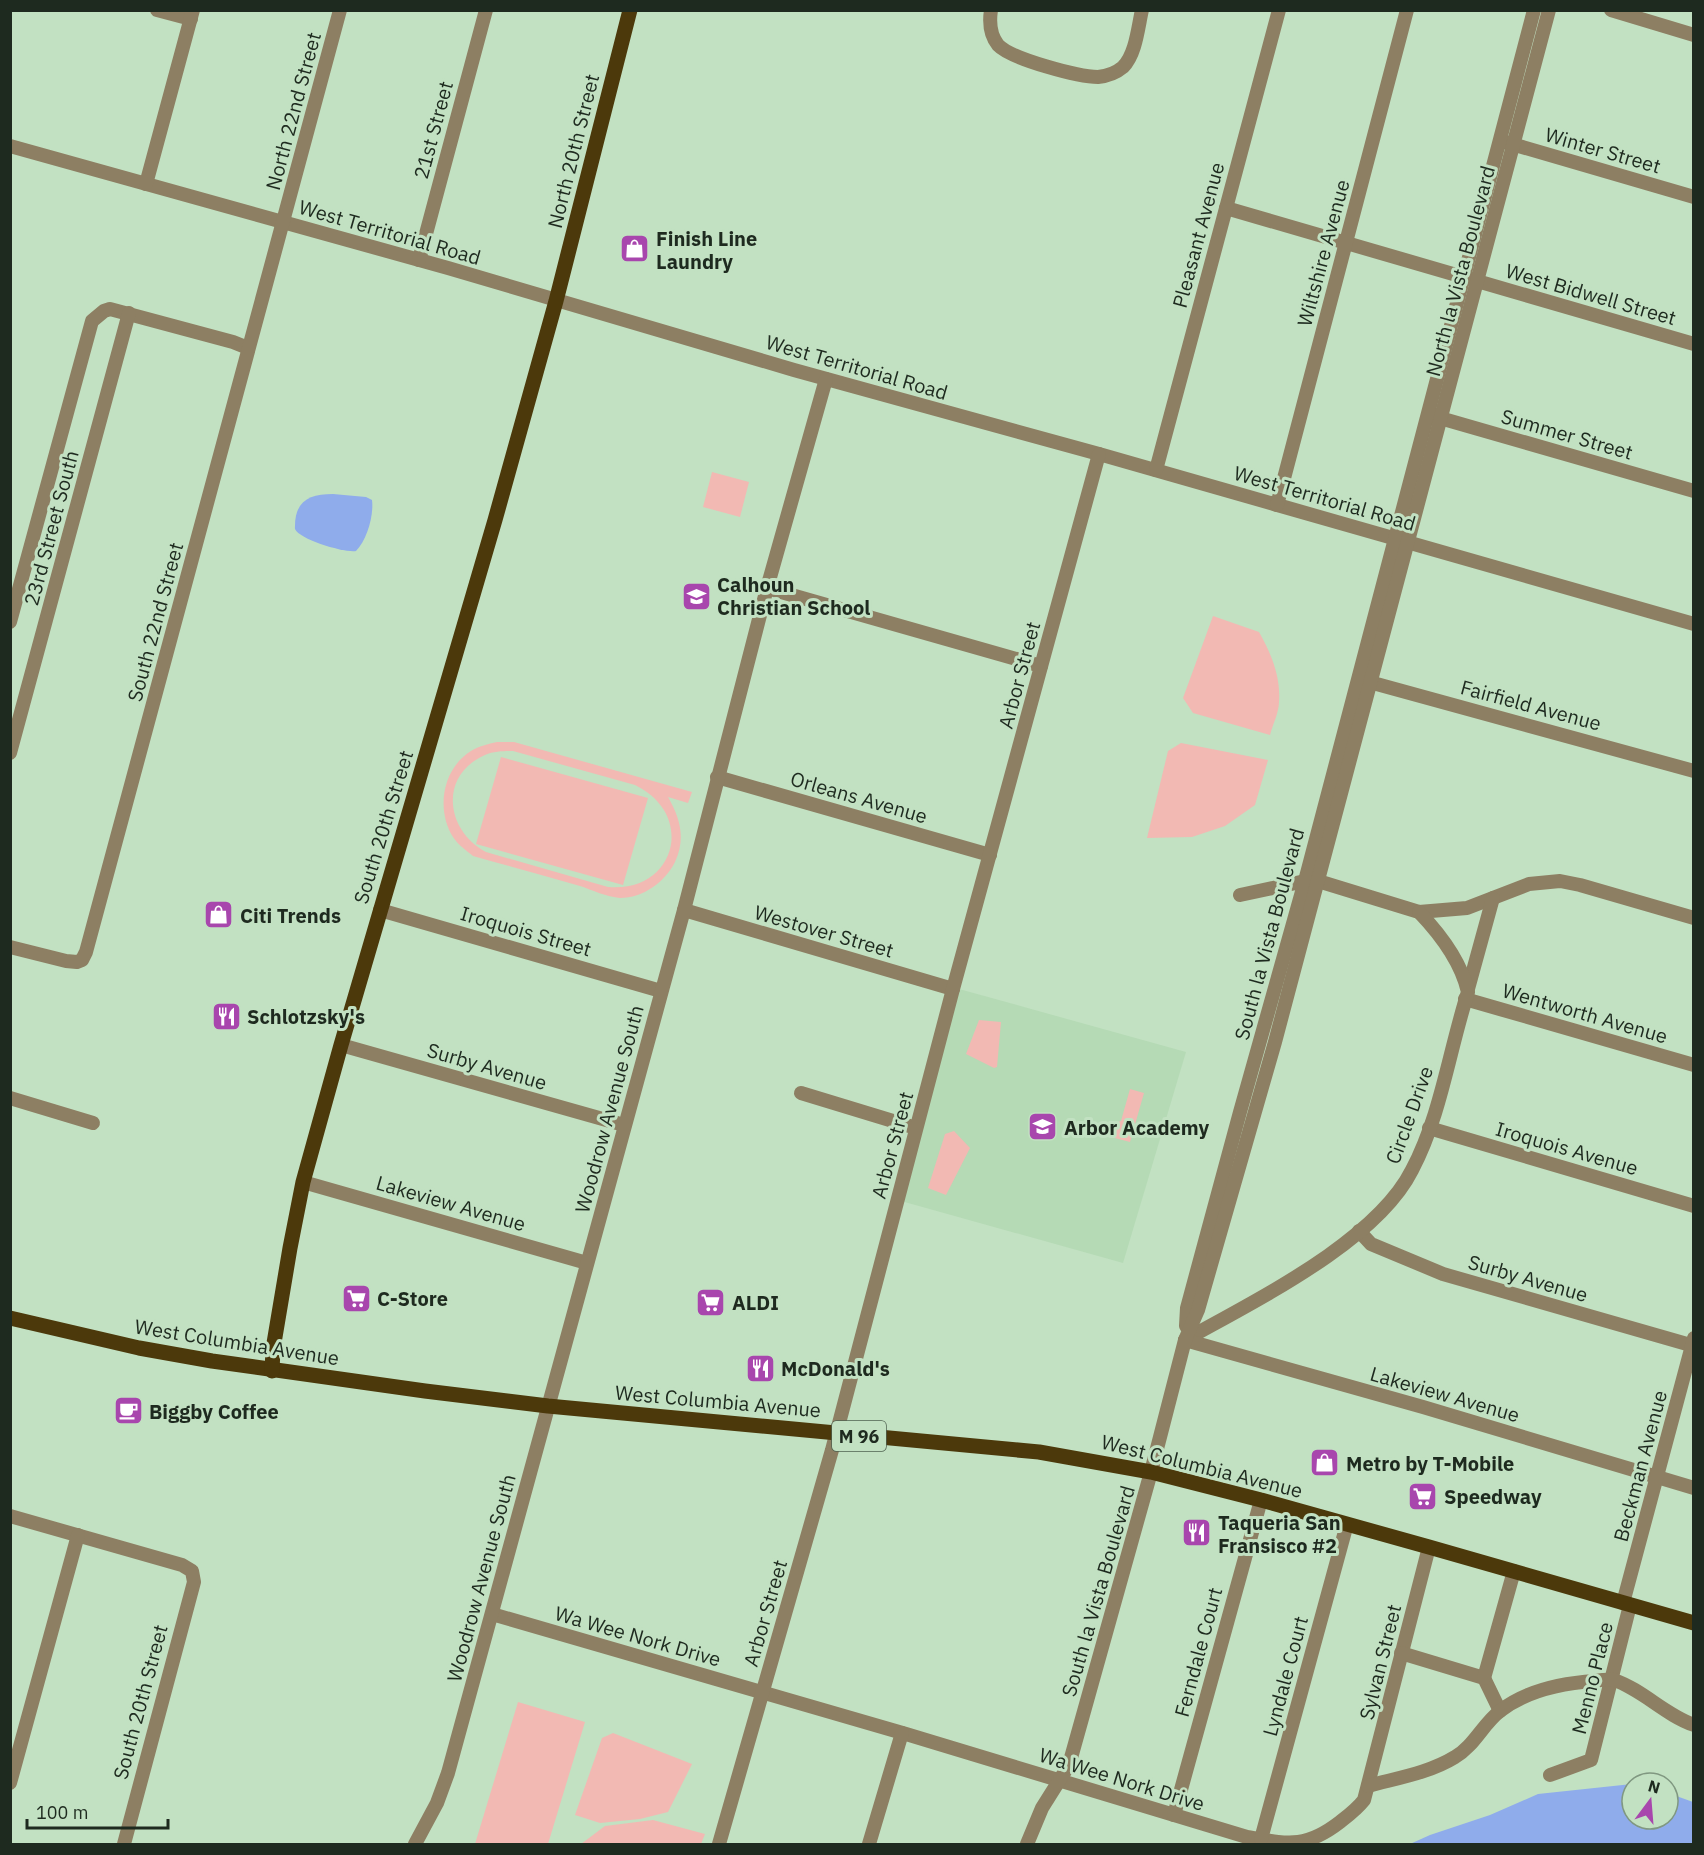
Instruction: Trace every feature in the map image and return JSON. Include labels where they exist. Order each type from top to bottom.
[{"type":"main road","name":"North 20th Street","points":[[556,301],[630,10]]},
{"type":"main road","name":"South 20th Street","points":[[272,1371],[273,1349],[303,1182],[340,1045],[495,519],[556,301]]},
{"type":"main road","name":"West Columbia Avenue","points":[[10,1318],[141,1349],[272,1371],[548,1406],[1039,1452],[1151,1472],[1429,1546],[1694,1623]]},
{"type":"street","points":[[146,184],[192,15],[157,10]]},
{"type":"street","name":"North 22nd Street","points":[[283,222],[340,10]]},
{"type":"street","name":"21st Street","points":[[419,260],[486,10]]},
{"type":"street","points":[[991,10],[990,29],[994,40],[1011,54],[1062,70],[1097,77],[1108,75],[1126,64],[1131,54],[1142,10]]},
{"type":"street","name":"Pleasant Avenue","points":[[1156,470],[1279,10]]},
{"type":"street","name":"Wiltshire Avenue","points":[[1277,505],[1407,10]]},
{"type":"street","name":"North la Vista Boulevard","points":[[1507,143],[1534,10]]},
{"type":"street","name":"North la Vista Boulevard","points":[[1402,540],[1507,143],[1549,10]]},
{"type":"street","points":[[1611,10],[1694,35]]},
{"type":"street","name":"Winter Street","points":[[1507,143],[1694,197]]},
{"type":"street","name":"West Territorial Road","points":[[10,146],[419,260],[826,379],[1100,454],[1694,624]]},
{"type":"street","name":"West Bidwell Street","points":[[1226,208],[1694,344]]},
{"type":"street","name":"South 22nd Street","points":[[10,947],[67,961],[82,960],[86,952],[283,222]]},
{"type":"street","name":"23rd Street South","points":[[10,622],[88,333],[97,315],[110,309],[129,314],[11,749]]},
{"type":"street","points":[[129,314],[248,348]]},
{"type":"street","name":"Woodrow Avenue South","points":[[416,1845],[437,1803],[448,1773],[684,910],[767,588],[826,379]]},
{"type":"street","name":"Summer Street","points":[[1435,416],[1694,492]]},
{"type":"street","name":"Arbor Street","points":[[718,1845],[835,1433],[953,989],[1100,454]]},
{"type":"street","name":"South la Vista Boulevard","points":[[1027,1845],[1042,1808],[1070,1765],[1185,1340],[1187,1308],[1312,881],[1402,540]]},
{"type":"street","points":[[767,588],[1041,666]]},
{"type":"street","name":"Fairfield Avenue","points":[[1364,680],[1694,771]]},
{"type":"street","name":"Orleans Avenue","points":[[717,777],[990,855]]},
{"type":"street","points":[[1240,895],[1312,881],[1419,912],[1467,908],[1529,884],[1560,881],[1694,918]]},
{"type":"street","name":"Circle Drive","points":[[1185,1340],[1329,1255],[1359,1232],[1390,1202],[1412,1171],[1429,1128],[1493,898]]},
{"type":"street","name":"Iroquois Street","points":[[380,910],[661,991]]},
{"type":"street","name":"Westover Street","points":[[684,910],[953,989]]},
{"type":"street","points":[[1419,912],[1436,929],[1453,956],[1466,982],[1467,995]]},
{"type":"street","name":"Wentworth Avenue","points":[[1467,995],[1694,1065]]},
{"type":"street","name":"Surby Avenue","points":[[340,1045],[624,1125]]},
{"type":"street","points":[[801,1093],[916,1128]]},
{"type":"street","points":[[10,1098],[93,1123]]},
{"type":"street","name":"Iroquois Avenue","points":[[1429,1128],[1694,1206]]},
{"type":"street","name":"Lakeview Avenue","points":[[303,1182],[587,1263]]},
{"type":"street","name":"Surby Avenue","points":[[1359,1232],[1371,1244],[1443,1274],[1693,1343]]},
{"type":"street","name":"Lakeview Avenue","points":[[1185,1340],[1423,1407],[1694,1488]]},
{"type":"street","name":"Beckman Avenue","points":[[1627,1604],[1657,1477],[1693,1343]]},
{"type":"street","name":"Ferndale Court","points":[[1174,1815],[1261,1500]]},
{"type":"street","points":[[10,1516],[78,1535],[10,1783]]},
{"type":"street","name":"Lyndale Court","points":[[1261,1839],[1347,1524]]},
{"type":"street","name":"South 20th Street","points":[[78,1535],[182,1565],[192,1571],[195,1582],[124,1845]]},
{"type":"street","name":"Sylvan Street","points":[[1368,1786],[1429,1546]]},
{"type":"street","points":[[1500,1712],[1484,1678],[1514,1571]]},
{"type":"street","name":"Menno Place","points":[[1550,1775],[1591,1760],[1612,1679],[1627,1604]]},
{"type":"street","name":"Wa Wee Nork Drive","points":[[492,1614],[1261,1839],[1309,1843],[1358,1808],[1364,1800],[1368,1786]]},
{"type":"street","points":[[1401,1653],[1484,1678]]},
{"type":"street","points":[[1368,1786],[1423,1772],[1456,1757],[1500,1712],[1539,1691],[1563,1685],[1612,1679],[1681,1720],[1694,1725]]},
{"type":"street","points":[[869,1845],[902,1733]]},
{"type":"shaded area","points":[[712,472],[749,482],[740,517],[703,507]]},
{"type":"shaded area","points":[[1213,616],[1259,632],[1267,648],[1277,674],[1279,693],[1278,710],[1270,735],[1193,713],[1183,698]]},
{"type":"shaded area","points":[[497,742],[514,742],[692,792],[688,803],[668,797],[676,813],[681,836],[678,853],[671,869],[645,892],[620,898],[473,856],[455,840],[448,826],[445,815],[445,791],[448,779],[461,759],[474,749]],"holes":[[[499,751],[513,751],[635,785],[654,798],[666,814],[671,832],[670,850],[662,865],[649,878],[631,886],[608,887],[486,852],[472,842],[462,830],[453,803],[454,789],[460,776],[470,764],[485,755]]]},
{"type":"shaded area","points":[[1181,743],[1268,760],[1255,805],[1225,826],[1192,837],[1147,838],[1168,751]]},
{"type":"shaded area","points":[[501,757],[648,798],[623,885],[476,844]]},
{"type":"shaded area","name":"Arbor Academy","points":[[959,989],[1186,1052],[1123,1263],[901,1201]]},
{"type":"shaded area","points":[[979,1020],[1001,1022],[997,1067],[994,1068],[966,1054]]},
{"type":"shaded area","points":[[1130,1089],[1144,1093],[1130,1142],[1111,1137],[1115,1123],[1121,1121]]},
{"type":"shaded area","points":[[954,1131],[970,1148],[946,1195],[928,1188],[945,1134]]},
{"type":"shaded area","points":[[518,1702],[585,1722],[548,1844],[475,1844]]},
{"type":"shaded area","points":[[613,1733],[692,1764],[668,1812],[640,1819],[600,1823],[575,1815],[602,1738]]},
{"type":"shaded area","points":[[653,1820],[705,1834],[701,1844],[581,1844],[605,1826]]},
{"type":"water","points":[[324,494],[366,497],[372,500],[369,527],[356,551],[323,545],[305,537],[295,529],[297,512],[305,501]]},
{"type":"water","points":[[1620,1785],[1620,1831],[1680,1831],[1680,1797],[1693,1802],[1693,1844],[1410,1844],[1490,1815],[1538,1794]]},
{"type":"place","name":"Finish Line Laundry","points":[[635,249]]},
{"type":"place","name":"Calhoun Christian School","points":[[696,596]]},
{"type":"place","name":"Citi Trends","points":[[219,915]]},
{"type":"place","name":"Schlotzsky's","points":[[226,1016]]},
{"type":"place","name":"Arbor Academy","points":[[1043,1127]]},
{"type":"place","name":"C-Store","points":[[356,1298]]},
{"type":"place","name":"ALDI","points":[[711,1302]]},
{"type":"place","name":"McDonald's","points":[[760,1368]]},
{"type":"place","name":"Biggby Coffee","points":[[128,1411]]},
{"type":"place","name":"Metro by T-Mobile","points":[[1325,1463]]},
{"type":"place","name":"Speedway","points":[[1423,1496]]},
{"type":"place","name":"Taqueria San Fransisco #2","points":[[1197,1533]]}]
